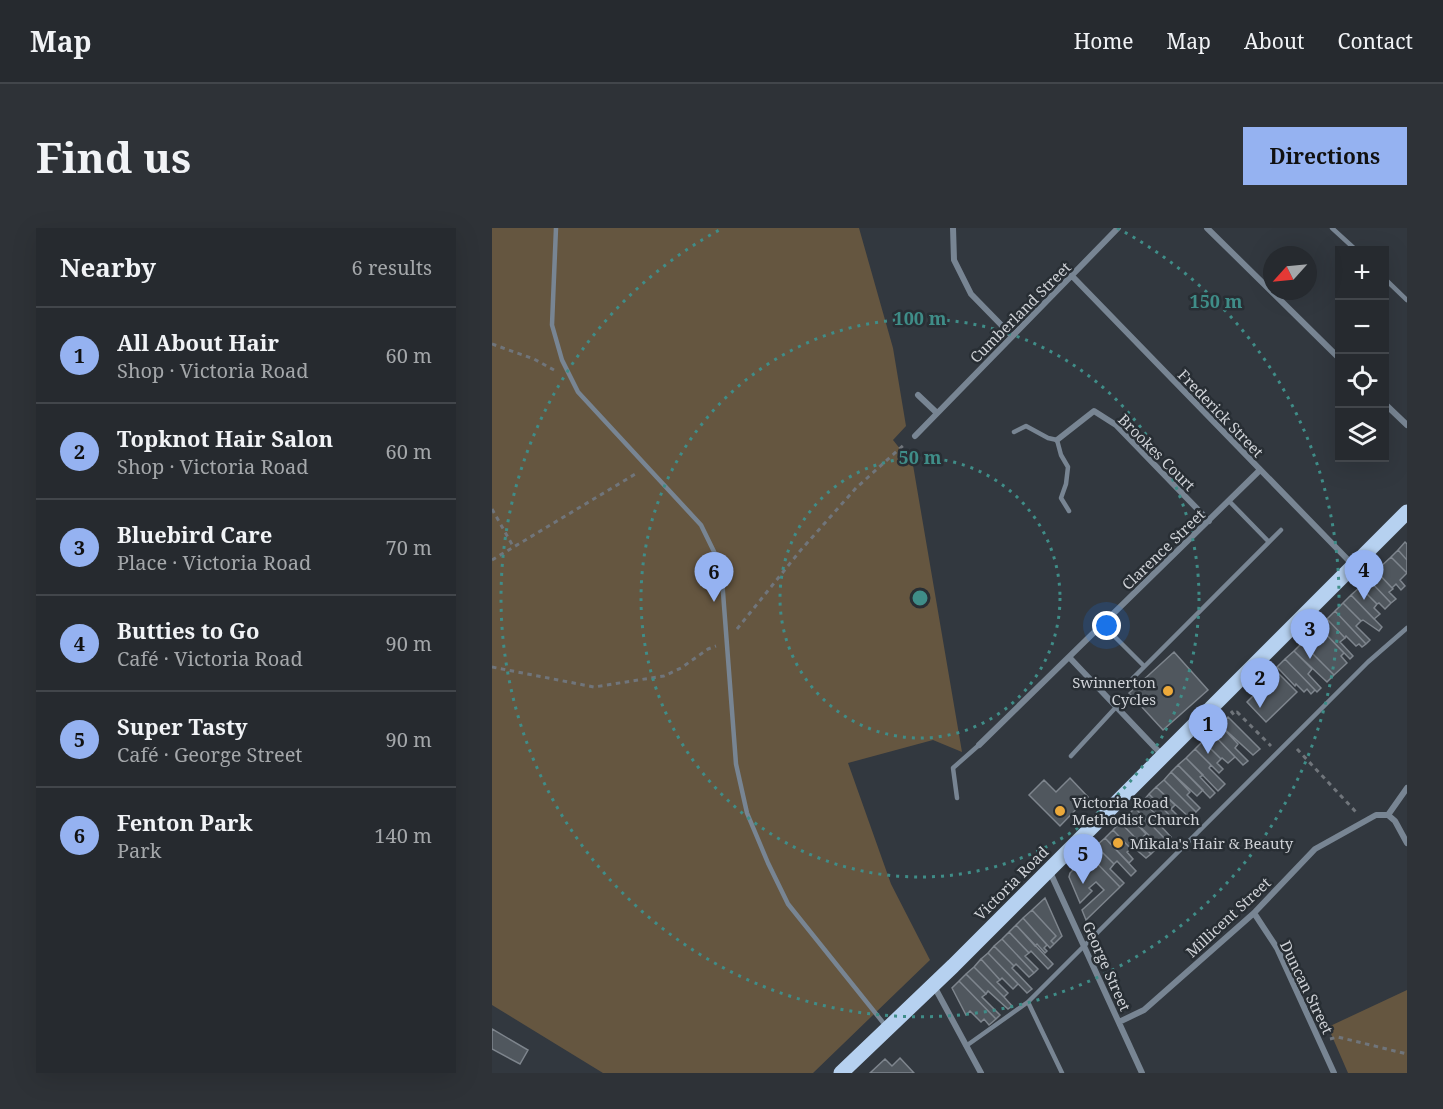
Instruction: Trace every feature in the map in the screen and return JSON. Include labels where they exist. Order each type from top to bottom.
[{"type":"main road","name":"Victoria Road","points":[[841,1073],[933,985],[1407,512]]},
{"type":"street","points":[[953,228],[954,260],[971,294],[1012,336]]},
{"type":"street","name":"Cumberland Street","points":[[915,436],[1118,228]]},
{"type":"street","points":[[1207,228],[1335,354]]},
{"type":"street","name":"Frederick Street","points":[[1072,277],[1353,566]]},
{"type":"street","points":[[918,395],[937,413]]},
{"type":"street","points":[[1389,408],[1407,425]]},
{"type":"street","name":"Brookes Court","points":[[1057,440],[1094,411],[1116,425],[1209,521]]},
{"type":"street","name":"Clarence Street","points":[[980,745],[1260,470]]},
{"type":"street","points":[[1069,657],[1164,756]]},
{"type":"street","points":[[1407,788],[1388,815],[1395,821],[1407,843]]},
{"type":"street","name":"Millicent Street","points":[[1119,1022],[1144,1010],[1254,914],[1315,849],[1365,821],[1376,816],[1388,815]]},
{"type":"street","name":"George Street","points":[[1049,869],[1142,1073]]},
{"type":"street","name":"Duncan Street","points":[[1254,914],[1277,948],[1334,1073]]},
{"type":"street","points":[[933,985],[981,1073]]},
{"type":"lane","points":[[556,228],[552,324],[562,360],[578,392],[702,525],[721,566],[736,764],[747,813],[788,904],[887,1028]]},
{"type":"lane","points":[[1332,228],[1352,246]]},
{"type":"lane","points":[[1389,283],[1407,300]]},
{"type":"lane","points":[[1014,432],[1026,426],[1048,438],[1057,440],[1061,455],[1068,467],[1061,498],[1069,511]]},
{"type":"lane","points":[[1229,501],[1269,542]]},
{"type":"lane","points":[[1130,681],[1281,530]]},
{"type":"lane","points":[[1103,625],[1144,666]]},
{"type":"lane","points":[[966,1046],[1028,1002],[1368,662],[1407,628]]},
{"type":"lane","points":[[1071,756],[1117,706]]},
{"type":"lane","points":[[957,798],[953,768],[980,745]]},
{"type":"lane","points":[[1028,1002],[1062,1073]]},
{"type":"path","points":[[492,344],[534,359],[563,375],[578,392]]},
{"type":"path","points":[[492,667],[594,687],[664,676],[681,668],[708,649],[726,641],[800,550],[856,488],[915,436]]},
{"type":"path","points":[[492,560],[647,467]]},
{"type":"path","points":[[492,509],[513,548]]},
{"type":"path","points":[[1219,699],[1234,715],[1237,712],[1278,753]]},
{"type":"path","points":[[1290,741],[1365,821]]},
{"type":"path","points":[[1320,1041],[1338,1036],[1407,1054]]},
{"type":"shaded area","points":[[492,228],[859,228],[893,348],[906,426],[893,440],[913,465],[962,752],[933,740],[848,763],[891,884],[930,960],[813,1073],[603,1073],[492,1005]]},
{"type":"shaded area","points":[[1407,990],[1407,1073],[1348,1073],[1328,1027]]},
{"type":"building","points":[[1405,542],[1407,544],[1407,560],[1398,550]]},
{"type":"building","points":[[1398,550],[1407,560],[1407,573],[1391,557]]},
{"type":"building","points":[[1391,557],[1407,573],[1400,580],[1405,586],[1401,590],[1396,584],[1392,588],[1376,571]]},
{"type":"building","points":[[1376,571],[1393,589],[1389,592],[1396,599],[1391,603],[1368,579]]},
{"type":"building","points":[[1368,579],[1391,603],[1385,609],[1360,587]]},
{"type":"building","points":[[1360,587],[1377,604],[1374,608],[1380,614],[1374,619],[1351,595]]},
{"type":"building","points":[[1351,595],[1382,627],[1379,631],[1363,620],[1361,621],[1343,603]]},
{"type":"building","points":[[1343,603],[1361,621],[1356,626],[1370,640],[1366,644],[1335,611]]},
{"type":"building","points":[[1335,611],[1366,644],[1362,647],[1359,644],[1356,646],[1327,619]]},
{"type":"building","points":[[1327,619],[1345,638],[1340,642],[1353,656],[1350,659],[1319,627]]},
{"type":"building","points":[[1319,627],[1344,653],[1341,656],[1347,663],[1334,675],[1302,643]]},
{"type":"building","points":[[1302,643],[1334,675],[1327,682],[1294,651]]},
{"type":"building","points":[[1294,651],[1312,669],[1308,674],[1321,688],[1317,692],[1285,659]]},
{"type":"building","name":"Swinnerton Cycles","points":[[1174,652],[1208,690],[1163,730],[1129,693]]},
{"type":"building","points":[[1285,659],[1315,690],[1311,694],[1307,689],[1304,692],[1296,684],[1295,686],[1277,667]]},
{"type":"building","points":[[1277,672],[1297,692],[1266,722],[1247,702]]},
{"type":"building","points":[[1228,717],[1260,749],[1253,755],[1220,725]]},
{"type":"building","points":[[1220,725],[1238,744],[1235,748],[1248,761],[1243,765],[1212,733]]},
{"type":"building","points":[[1212,733],[1235,757],[1228,763],[1203,741]]},
{"type":"building","points":[[1203,741],[1221,759],[1217,763],[1223,769],[1219,773],[1195,749]]},
{"type":"building","points":[[1195,749],[1225,784],[1218,791],[1186,758]]},
{"type":"building","points":[[1186,758],[1203,775],[1200,777],[1215,793],[1210,798],[1178,765]]},
{"type":"building","points":[[1178,765],[1203,790],[1197,796],[1171,772]]},
{"type":"building","points":[[1171,772],[1190,792],[1187,795],[1200,808],[1196,812],[1164,780]]},
{"type":"building","name":"Victoria Road Methodist Church","points":[[1070,778],[1088,797],[1060,826],[1029,795],[1044,780],[1056,792]]},
{"type":"building","points":[[1164,780],[1196,812],[1190,818],[1156,787]]},
{"type":"building","points":[[1156,787],[1175,805],[1171,809],[1183,821],[1179,825],[1149,794]]},
{"type":"building","points":[[1149,794],[1174,820],[1169,825],[1143,801]]},
{"type":"building","points":[[1143,801],[1161,820],[1158,823],[1171,837],[1167,841],[1135,808]]},
{"type":"building","points":[[1135,808],[1167,841],[1161,847],[1128,815]]},
{"type":"building","points":[[1128,815],[1146,834],[1143,837],[1155,850],[1151,854],[1120,822]]},
{"type":"building","points":[[1120,822],[1151,854],[1146,858],[1133,847],[1131,849],[1113,830]]},
{"type":"building","name":"Mikala's Hair & Beauty","points":[[1113,830],[1131,849],[1127,852],[1133,859],[1129,863],[1105,838]]},
{"type":"building","points":[[1105,838],[1136,871],[1131,876],[1117,861],[1114,864],[1096,846]]},
{"type":"building","points":[[1096,846],[1114,864],[1110,869],[1124,883],[1120,887],[1088,854]]},
{"type":"building","points":[[1088,854],[1120,887],[1086,920],[1082,910],[1104,890],[1096,882],[1089,888],[1092,891],[1080,903],[1069,877]]},
{"type":"building","points":[[1045,898],[1062,936],[1054,944],[1051,941],[1056,936],[1032,910]]},
{"type":"building","points":[[1032,910],[1056,936],[1051,941],[1054,944],[1050,948],[1023,918]]},
{"type":"building","points":[[1023,918],[1047,945],[1044,948],[1047,951],[1045,953],[1037,944],[1035,946],[1016,925]]},
{"type":"building","points":[[1016,925],[1053,964],[1048,969],[1009,932]]},
{"type":"building","points":[[1009,932],[1029,953],[1025,956],[1038,969],[1034,973],[1002,939]]},
{"type":"building","points":[[1002,939],[1034,973],[1029,977],[994,946]]},
{"type":"building","points":[[994,946],[1032,989],[1027,993],[988,953]]},
{"type":"building","points":[[988,953],[1018,984],[1013,989],[1002,978],[1000,980],[981,959]]},
{"type":"building","points":[[981,959],[1000,980],[997,982],[1008,993],[1004,997],[974,967]]},
{"type":"building","points":[[974,967],[1012,1006],[1008,1009],[988,991],[986,994],[966,974]]},
{"type":"building","points":[[966,974],[986,994],[982,997],[1000,1015],[996,1019],[959,981]]},
{"type":"building","points":[[959,981],[996,1019],[989,1025],[984,1019],[981,1022],[970,1011],[966,1015],[952,988]]},
{"type":"building","points":[[492,1029],[528,1050],[520,1064],[492,1049]]},
{"type":"building","points":[[900,1058],[914,1073],[870,1073],[885,1059],[892,1066]]},
{"type":"place","name":"Butties to Go","points":[[1364,600]]},
{"type":"place","name":"Fenton Park","points":[[714,602]]},
{"type":"place","name":"Bluebird Care","points":[[1310,659]]},
{"type":"place","name":"Swinnerton Cycles","points":[[1168,691]]},
{"type":"place","name":"Topknot Hair Salon","points":[[1260,708]]},
{"type":"place","name":"All About Hair","points":[[1208,754]]},
{"type":"place","name":"Victoria Road Methodist Church","points":[[1060,811]]},
{"type":"place","name":"Mikala's Hair & Beauty","points":[[1118,843]]},
{"type":"place","name":"Super Tasty","points":[[1083,884]]}]
